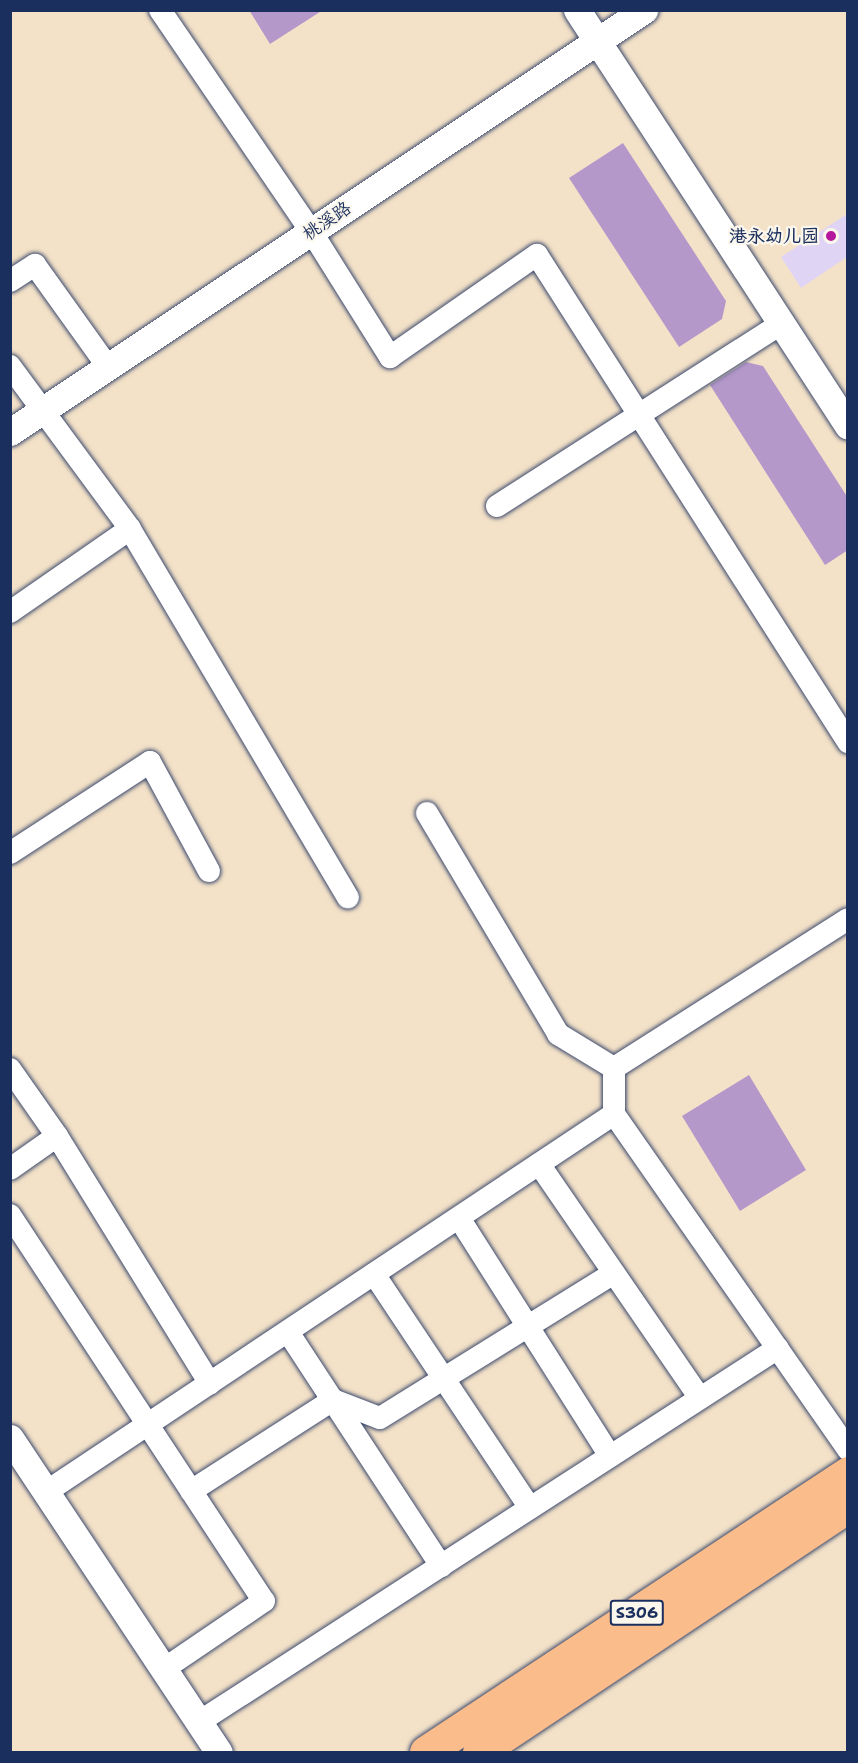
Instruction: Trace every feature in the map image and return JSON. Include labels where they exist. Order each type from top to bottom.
[{"type":"main road","name":"S306","points":[[426,1752],[848,1473]]},
{"type":"main road","name":"S306","points":[[479,1752],[848,1506]]},
{"type":"street","points":[[160,10],[311,231],[390,357],[537,255],[848,742]]},
{"type":"street","points":[[577,10],[848,426]]},
{"type":"street","name":"桃溪路","points":[[10,432],[644,10]]},
{"type":"street","points":[[10,282],[35,265],[108,367]]},
{"type":"street","points":[[497,506],[781,324]]},
{"type":"street","points":[[10,366],[45,409],[130,529],[348,897]]},
{"type":"street","points":[[10,612],[130,529]]},
{"type":"street","points":[[10,853],[150,762],[210,871]]},
{"type":"street","points":[[427,813],[558,1034],[614,1068]]},
{"type":"street","points":[[614,1068],[848,919]]},
{"type":"street","points":[[614,1068],[614,1114],[848,1449]]},
{"type":"street","points":[[10,1069],[57,1136],[210,1384]]},
{"type":"street","points":[[46,1492],[614,1114]]},
{"type":"street","points":[[10,1169],[57,1136]]},
{"type":"street","points":[[539,1164],[700,1398]]},
{"type":"street","points":[[10,1215],[264,1601],[164,1669]]},
{"type":"street","points":[[459,1218],[610,1456]]},
{"type":"street","points":[[333,1400],[380,1418],[614,1273]]},
{"type":"street","points":[[374,1274],[530,1508]]},
{"type":"street","points":[[288,1332],[441,1566]]},
{"type":"street","points":[[199,1722],[777,1348]]},
{"type":"street","points":[[191,1491],[333,1400]]},
{"type":"street","points":[[10,1438],[219,1752]]},
{"type":"shaded area","name":"港永幼儿园","points":[[847,214],[847,257],[801,288],[781,257]]},
{"type":"building","points":[[249,10],[323,10],[270,44]]},
{"type":"building","points":[[623,143],[726,301],[722,319],[679,347],[569,178]]},
{"type":"building","points":[[746,362],[763,366],[848,498],[848,550],[825,565],[710,385]]},
{"type":"building","points":[[749,1075],[806,1170],[740,1211],[682,1116]]},
{"type":"place","name":"港永幼儿园","points":[[831,236]]}]
